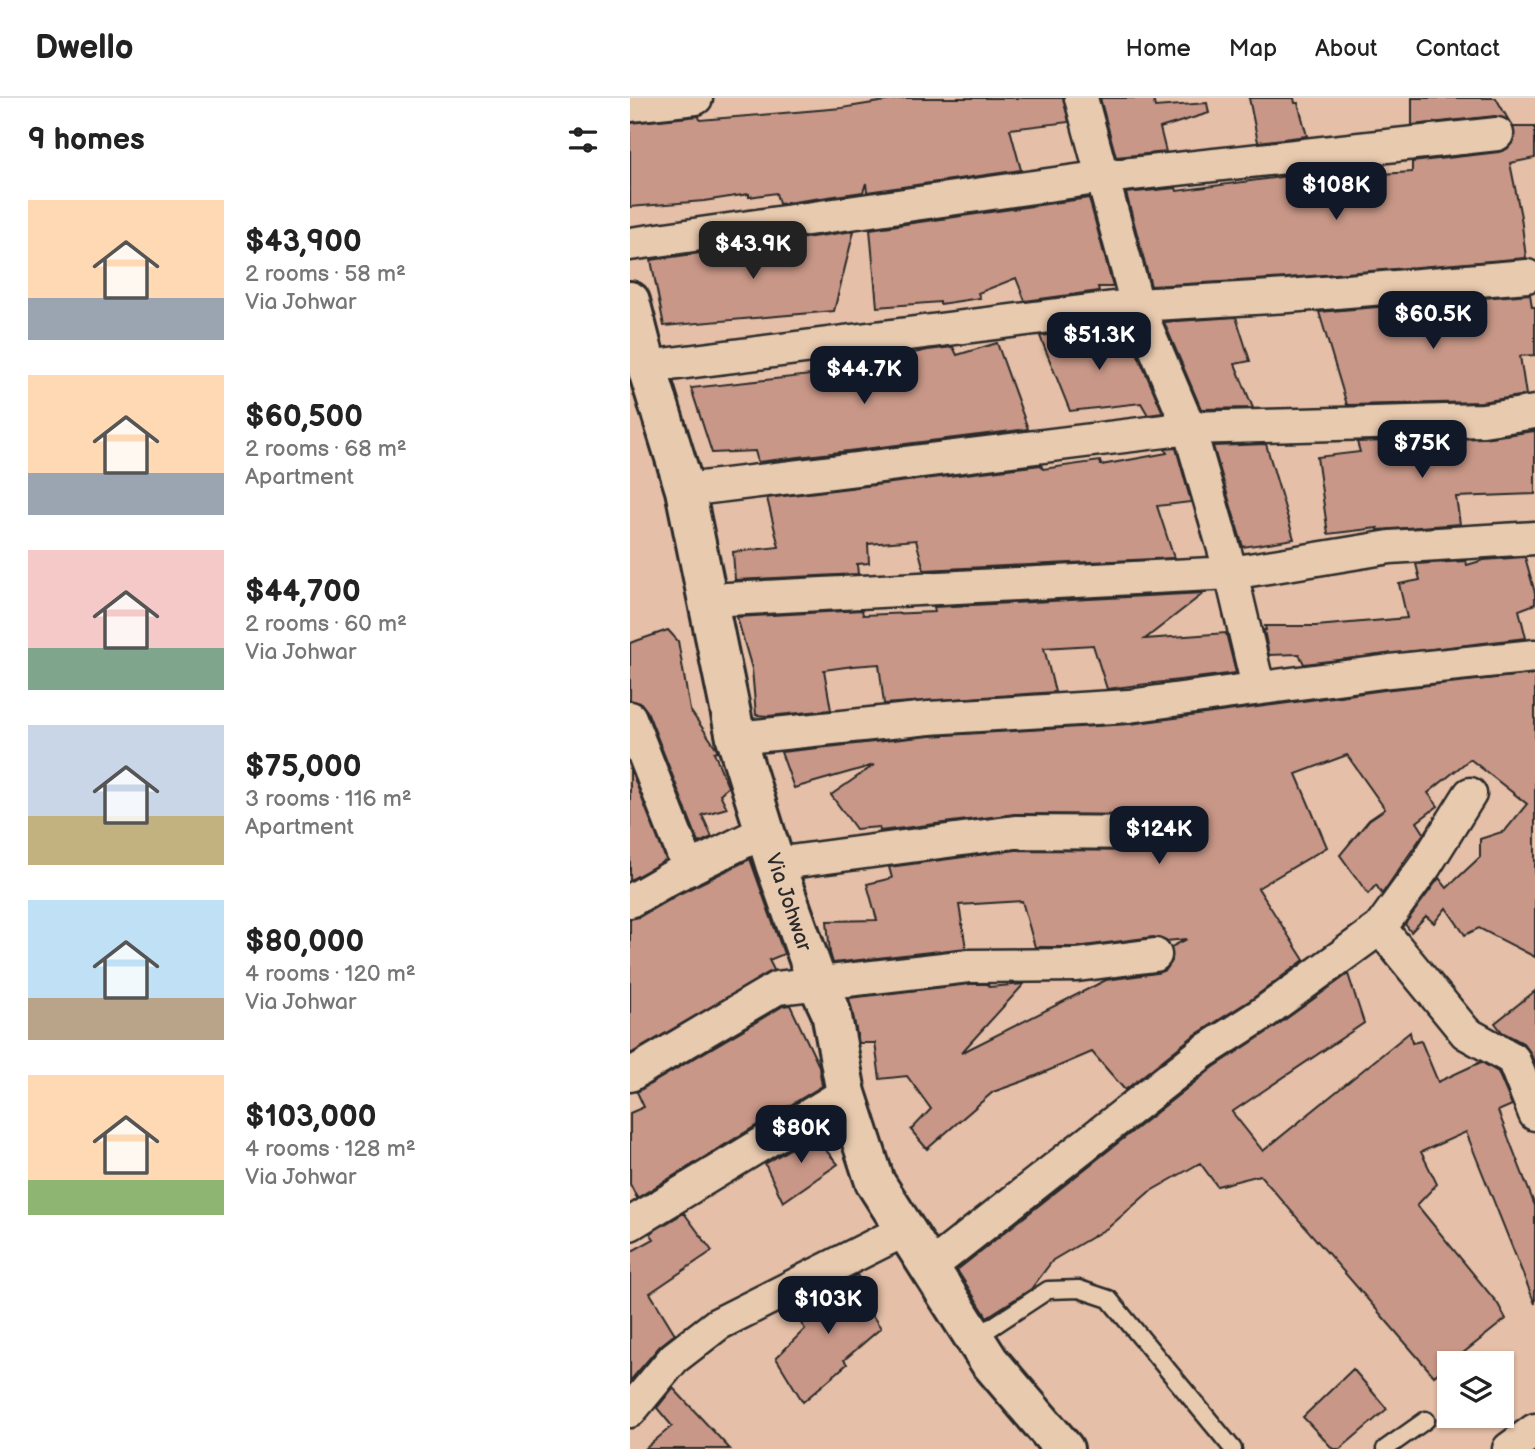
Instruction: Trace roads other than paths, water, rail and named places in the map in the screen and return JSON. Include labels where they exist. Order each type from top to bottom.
[{"type":"street","points":[[630,105],[696,98]]},
{"type":"street","points":[[1081,98],[1137,305],[1189,428],[1231,573],[1255,674],[1262,688]]},
{"type":"street","points":[[630,244],[1104,177],[1497,134]]},
{"type":"street","points":[[639,352],[1137,305],[1288,296],[1527,276]]},
{"type":"street","name":"Via Johwar","points":[[630,301],[639,352],[685,490],[736,738],[770,847],[817,982],[831,1012],[846,1093],[876,1182],[989,1360],[1064,1449]]},
{"type":"street","points":[[685,490],[1189,428],[1483,420],[1535,412]]},
{"type":"street","points":[[707,600],[1231,573],[1390,547],[1535,538]]},
{"type":"street","points":[[736,738],[929,718],[1129,706],[1390,671],[1535,656]]},
{"type":"street","points":[[630,718],[688,869]]},
{"type":"street","points":[[929,1268],[1203,1052],[1262,1014],[1380,928],[1425,866],[1471,794]]},
{"type":"street","points":[[630,901],[688,869],[770,847],[1016,832],[1169,833]]},
{"type":"street","points":[[1380,928],[1466,1033],[1513,1059],[1535,1114]]},
{"type":"street","points":[[630,1075],[777,988],[970,966],[1077,965],[1155,955]]},
{"type":"street","points":[[630,1223],[846,1093]]},
{"type":"street","points":[[630,1411],[674,1359],[719,1324],[907,1229]]},
{"type":"street","points":[[1509,1449],[1535,1430]]},
{"type":"lane","points":[[975,1338],[1048,1290],[1079,1289],[1110,1299],[1233,1449]]},
{"type":"lane","points":[[1385,1449],[1426,1420]]}]
